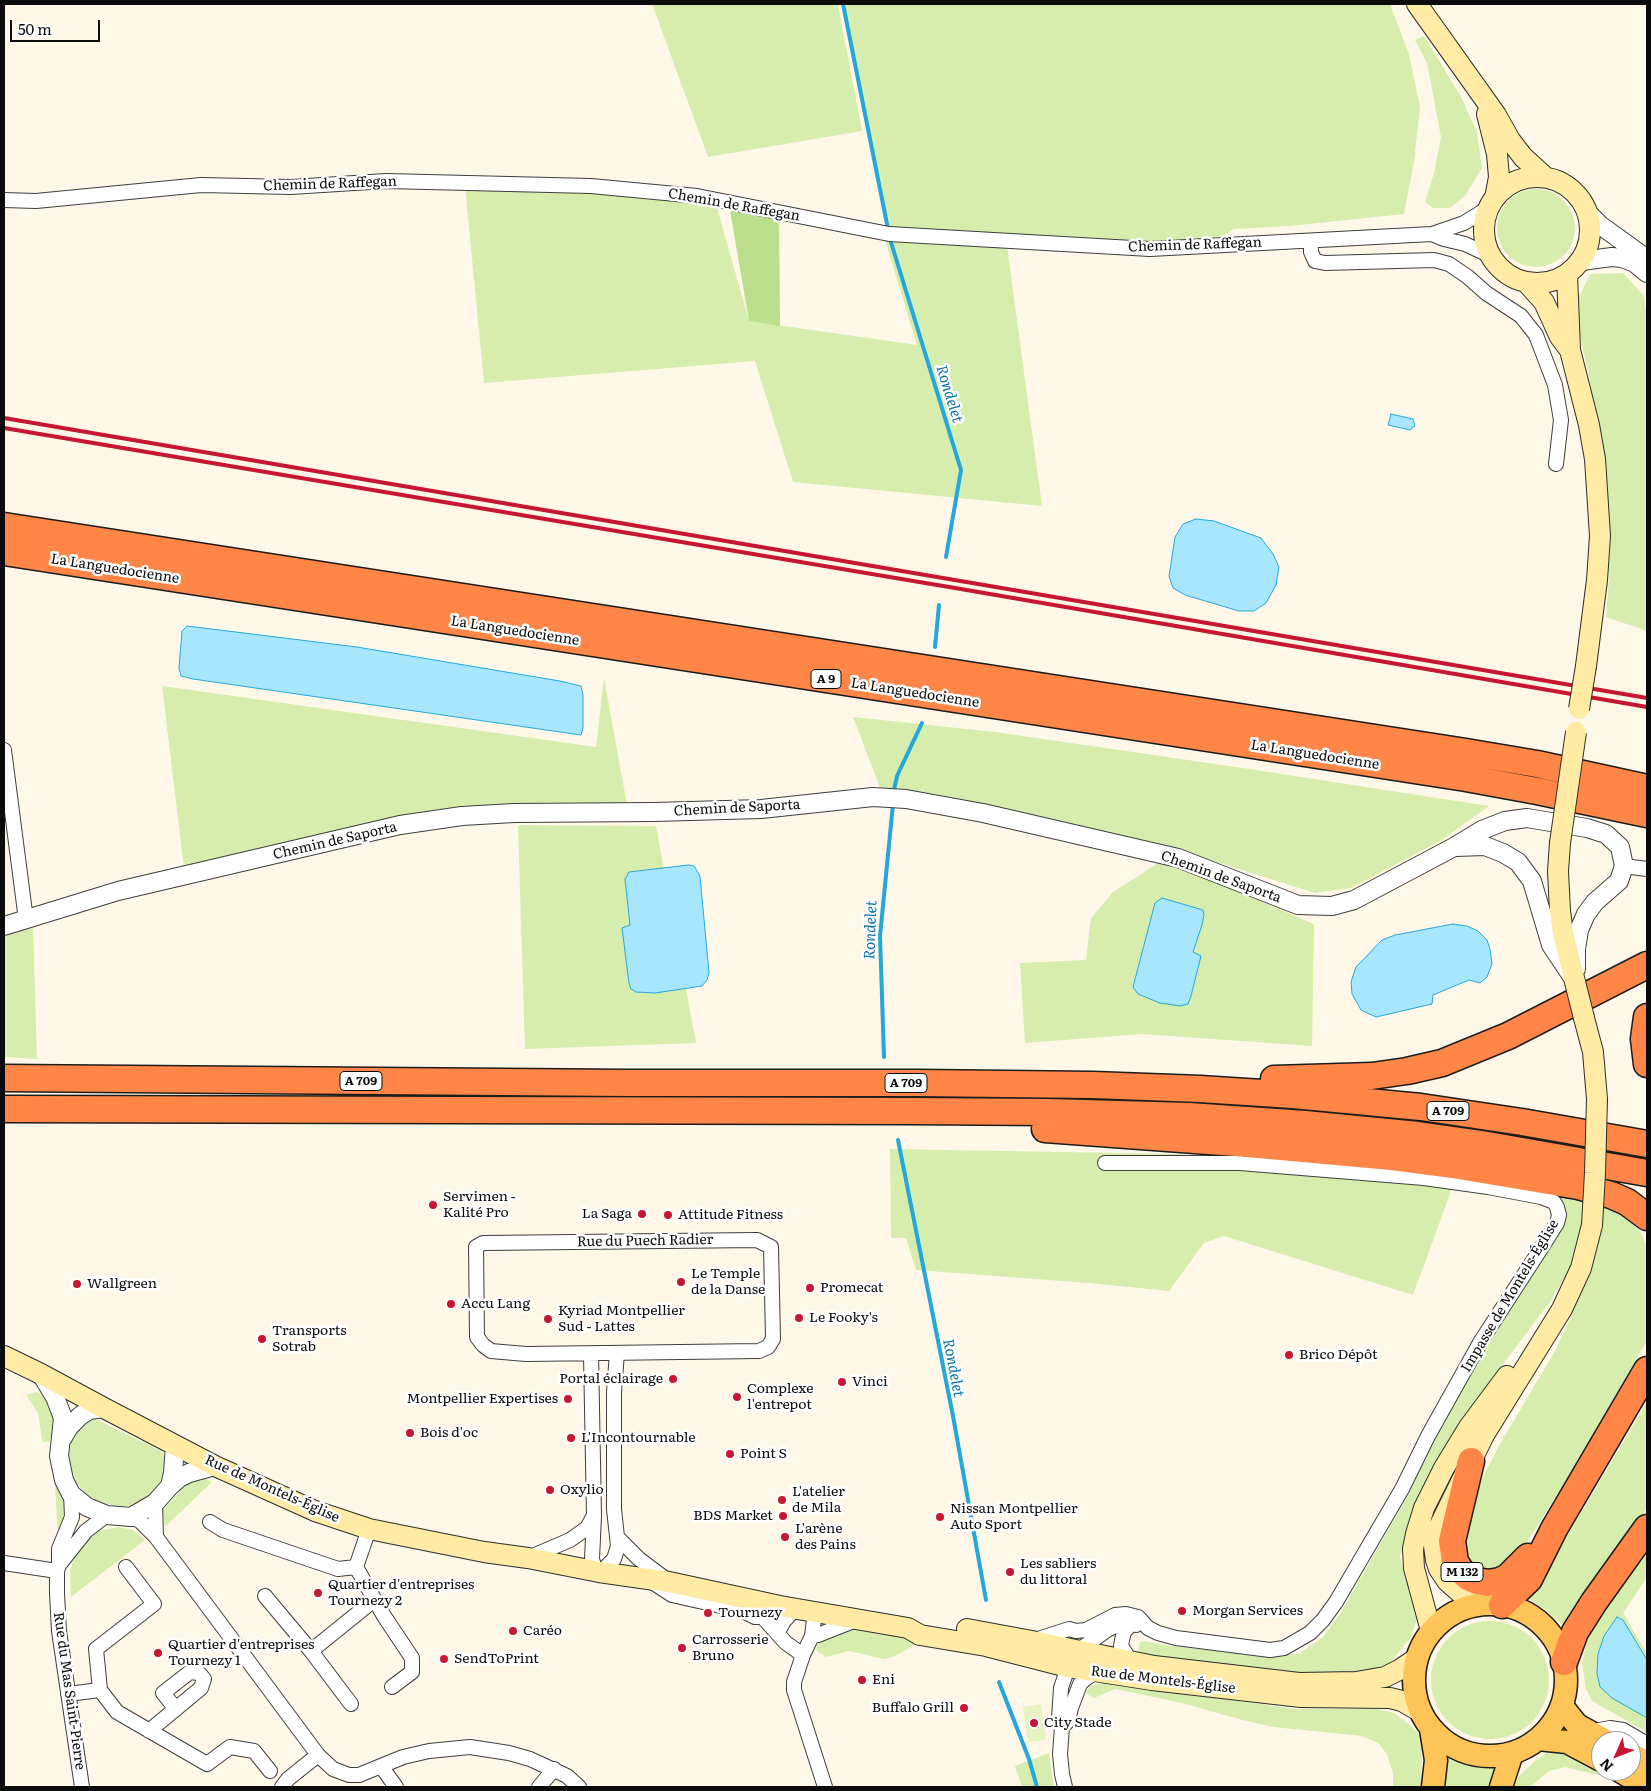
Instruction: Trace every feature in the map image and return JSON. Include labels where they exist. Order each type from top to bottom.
[{"type":"highway","name":"La Languedocienne","points":[[4,526],[1466,752],[1537,764],[1647,788]]},
{"type":"highway","name":"La Languedocienne","points":[[4,552],[1466,778],[1537,790],[1647,814]]},
{"type":"highway","points":[[1093,1085],[1372,1076],[1407,1072],[1442,1063],[1487,1046],[1647,965]]},
{"type":"highway","points":[[1647,1017],[1644,1039],[1647,1064]]},
{"type":"highway","name":"A 709","points":[[4,1078],[1093,1085],[1248,1092],[1358,1100],[1514,1120],[1647,1144]]},
{"type":"highway","name":"A 709","points":[[4,1109],[913,1111],[1048,1112],[1180,1116],[1332,1126],[1418,1135],[1482,1144],[1647,1173]]},
{"type":"highway","points":[[913,1111],[1015,1126],[1236,1143],[1392,1157],[1453,1165],[1578,1186],[1611,1195],[1627,1202],[1647,1218]]},
{"type":"highway","points":[[1502,1605],[1529,1579],[1554,1529],[1647,1370]]},
{"type":"highway","points":[[1620,1416],[1647,1385]]},
{"type":"highway","name":"M 132","points":[[1471,1461],[1452,1540],[1455,1562],[1468,1577],[1488,1583],[1500,1581],[1508,1577],[1515,1572],[1554,1529]]},
{"type":"highway","points":[[1564,1662],[1576,1632],[1589,1609],[1612,1574],[1647,1528]]},
{"type":"main road","points":[[1417,4],[1523,157],[1545,177]]},
{"type":"main road","points":[[1485,102],[1497,154],[1499,177],[1486,218],[1485,232],[1487,247],[1491,256],[1500,268],[1512,277],[1526,282],[1540,283],[1555,280],[1574,268],[1588,246],[1590,230],[1588,213],[1580,199],[1560,182],[1545,177],[1523,179],[1507,186],[1492,203]]},
{"type":"main road","name":"M 132","points":[[1474,1605],[1447,1581],[1439,1569],[1434,1546],[1436,1533],[1440,1521],[1484,1435],[1552,1327],[1581,1268],[1592,1225],[1597,1099],[1593,1052],[1563,933],[1558,870],[1560,843],[1598,580],[1600,527],[1595,459],[1589,425],[1570,350],[1574,268]]},
{"type":"main road","name":"M 132","points":[[1526,282],[1544,302],[1560,337],[1570,350]]},
{"type":"main road","name":"M 132","points":[[1431,1631],[1413,1559],[1416,1534],[1424,1508],[1436,1482],[1469,1427],[1569,1292]]},
{"type":"main road","name":"Rue de Montels-Église","points":[[4,1356],[215,1466],[315,1511],[369,1529],[484,1552],[669,1582],[746,1599],[908,1628],[920,1635],[986,1646],[1068,1667],[1096,1672],[1301,1697],[1390,1698],[1402,1702],[1426,1720]]},
{"type":"main road","points":[[1426,1720],[1448,1744],[1468,1753],[1490,1756],[1512,1753],[1526,1747],[1538,1739],[1552,1724],[1562,1706],[1566,1684],[1564,1662],[1555,1641],[1542,1624],[1523,1612],[1502,1605],[1474,1605],[1451,1614],[1431,1631],[1423,1643],[1417,1658],[1414,1676],[1415,1694],[1426,1720],[1436,1760],[1433,1787]]},
{"type":"main road","name":"Rue de Montels-Église","points":[[908,1628],[922,1622],[1032,1640],[1154,1666],[1299,1683],[1356,1682],[1385,1677],[1417,1658]]},
{"type":"main road","points":[[986,1646],[1005,1646],[1064,1659],[1079,1650]]},
{"type":"main road","points":[[1068,1667],[1097,1661],[1116,1664],[1130,1660]]},
{"type":"main road","points":[[1562,1706],[1577,1725],[1591,1733]]},
{"type":"main road","points":[[1538,1739],[1567,1742],[1591,1755]]},
{"type":"main road","points":[[1501,1787],[1512,1753]]},
{"type":"street","name":"Chemin de Raffegan","points":[[4,200],[36,200],[201,185],[291,187],[386,181],[591,186],[697,196],[889,234],[1150,249],[1432,234],[1464,223],[1492,203]]},
{"type":"street","points":[[1588,213],[1600,225],[1647,259]]},
{"type":"street","name":"Chemin de Raffegan","points":[[1432,234],[1466,244],[1491,256]]},
{"type":"street","points":[[1311,241],[1311,252],[1315,261],[1325,263],[1434,260],[1449,264],[1486,293],[1521,316],[1536,335],[1556,385],[1561,420],[1556,464]]},
{"type":"street","points":[[1574,268],[1604,257],[1622,258],[1634,263],[1647,273]]},
{"type":"street","points":[[4,750],[26,920]]},
{"type":"street","name":"Chemin de Saporta","points":[[4,926],[118,891],[400,825],[462,816],[505,813],[761,809],[873,797],[906,799],[984,813],[1178,858],[1298,904],[1332,906],[1354,900],[1482,830],[1505,820],[1527,818],[1587,828],[1606,834],[1620,847],[1624,866]]},
{"type":"street","name":"M 132","points":[[1454,847],[1485,846],[1504,853],[1518,862],[1532,880],[1551,945],[1575,982]]},
{"type":"street","points":[[1624,866],[1647,869]]},
{"type":"street","name":"M 132","points":[[1575,982],[1576,948],[1579,930],[1586,914],[1595,902],[1619,881],[1624,866]]},
{"type":"street","name":"Impasse de Montels-Église","points":[[1079,1650],[1116,1625],[1130,1624],[1176,1638],[1270,1650],[1284,1648],[1310,1633],[1323,1620],[1336,1602],[1402,1489],[1428,1436],[1481,1341],[1557,1223],[1559,1215],[1554,1202],[1541,1196],[1424,1178],[1240,1163],[1105,1163]]},
{"type":"street","name":"Rue du Puech Radier","points":[[748,1240],[757,1240],[771,1247],[773,1338],[768,1347],[753,1352],[617,1354],[491,1352],[477,1337],[476,1248],[483,1243],[748,1240]]},
{"type":"street","points":[[591,1354],[594,1516],[592,1558],[594,1566],[599,1572],[614,1558],[618,1546],[614,1509],[614,1392],[617,1354]]},
{"type":"street","name":"Rue du Mas Saint-Pierre","points":[[41,1374],[60,1407],[63,1418],[60,1463],[64,1480],[71,1494],[72,1517],[59,1549],[59,1631],[82,1787]]},
{"type":"street","points":[[62,1439],[69,1427],[80,1416],[89,1410],[104,1408]]},
{"type":"street","points":[[170,1486],[174,1445]]},
{"type":"street","points":[[131,1517],[155,1504],[170,1486],[189,1473],[215,1466]]},
{"type":"street","points":[[71,1494],[87,1507],[107,1515],[131,1517],[140,1521],[156,1537],[318,1755],[333,1769],[354,1776],[365,1774],[403,1757],[470,1747],[509,1753],[530,1759],[567,1776],[579,1787]]},
{"type":"street","points":[[155,1504],[156,1537]]},
{"type":"street","points":[[4,1563],[58,1568],[86,1531],[107,1515]]},
{"type":"street","points":[[528,1558],[570,1540],[587,1528],[594,1516]]},
{"type":"street","points":[[210,1522],[223,1530],[338,1569],[356,1567]]},
{"type":"street","points":[[369,1529],[356,1567],[374,1600],[412,1658],[412,1672],[392,1687]]},
{"type":"street","points":[[618,1538],[638,1559],[669,1582]]},
{"type":"street","points":[[126,1567],[154,1604],[96,1649],[100,1690],[117,1712],[207,1764],[230,1747],[254,1751],[270,1772]]},
{"type":"street","name":"Rue de Montels-Église","points":[[649,1580],[672,1595],[742,1611],[755,1617],[764,1617]]},
{"type":"street","points":[[265,1596],[311,1650],[352,1704]]},
{"type":"street","points":[[746,1599],[786,1643],[803,1655]]},
{"type":"street","points":[[311,1650],[374,1600]]},
{"type":"street","points":[[778,1632],[784,1622],[804,1610],[814,1619],[812,1636],[803,1655],[794,1682],[794,1690],[825,1787]]},
{"type":"street","name":"Impasse de Montels-Église","points":[[1032,1640],[1069,1629],[1076,1631],[1086,1630],[1115,1615],[1126,1614],[1138,1617],[1148,1628]]},
{"type":"street","points":[[812,1636],[818,1636],[858,1619]]},
{"type":"street","points":[[1130,1624],[1124,1632],[1121,1646],[1130,1660]]},
{"type":"street","points":[[1065,1787],[1060,1754],[1062,1727],[1059,1718],[1061,1688],[1068,1667]]},
{"type":"street","points":[[1062,1727],[1068,1721],[1080,1684],[1096,1672]]},
{"type":"street","points":[[68,1694],[100,1690]]},
{"type":"street","points":[[149,1731],[176,1709]]},
{"type":"street","points":[[1606,1731],[1610,1728],[1625,1731]]},
{"type":"street","points":[[282,1787],[318,1755]]},
{"type":"street","points":[[381,1766],[396,1787]]},
{"type":"street","points":[[539,1787],[554,1769]]},
{"type":"green space","points":[[652,4],[838,4],[862,131],[708,157]]},
{"type":"green space","points":[[844,4],[1390,4],[1409,54],[1420,107],[1414,162],[1404,214],[1290,226],[1234,229],[1214,241],[1107,241],[890,229]]},
{"type":"green space","points":[[1424,36],[1461,97],[1477,132],[1482,168],[1465,196],[1450,208],[1433,208],[1425,202],[1434,173],[1441,137],[1427,63],[1415,40]]},
{"type":"green space","points":[[465,186],[574,186],[716,204],[749,321],[917,345],[885,240],[1007,246],[1042,506],[793,482],[755,361],[484,383]]},
{"type":"green space","points":[[1528,189],[1544,189],[1558,195],[1569,206],[1575,220],[1575,236],[1569,250],[1558,261],[1544,267],[1528,267],[1514,261],[1503,250],[1497,236],[1497,220],[1503,206],[1514,195]]},
{"type":"green space","points":[[729,205],[779,214],[780,326],[749,321]]},
{"type":"green space","points":[[1623,273],[1644,296],[1647,318],[1647,631],[1606,617],[1609,578],[1607,496],[1588,371],[1580,336],[1579,297],[1590,274]]},
{"type":"green space","points":[[604,678],[627,805],[518,806],[184,868],[162,686],[596,747]]},
{"type":"green space","points":[[853,717],[995,732],[1489,806],[1442,840],[1351,888],[1315,893],[1181,851],[1012,811],[880,788]]},
{"type":"green space","points":[[518,825],[656,826],[696,1043],[525,1049]]},
{"type":"green space","points":[[1163,860],[1314,924],[1312,1046],[1142,1034],[1025,1043],[1020,963],[1086,960],[1091,918],[1113,892]]},
{"type":"green space","points":[[33,927],[37,1059],[4,1057],[4,934]]},
{"type":"green space","points":[[890,1149],[1176,1154],[1457,1175],[1413,1295],[1224,1236],[1204,1243],[1169,1291],[916,1270],[906,1238],[891,1238]]},
{"type":"green space","points":[[1560,1195],[1583,1198],[1581,1230],[1574,1262],[1550,1302],[1469,1413],[1442,1454],[1421,1491],[1400,1557],[1417,1619],[1411,1637],[1386,1668],[1349,1674],[1305,1677],[1184,1664],[1138,1653],[1140,1642],[1144,1641],[1170,1646],[1258,1655],[1299,1654],[1323,1637],[1341,1612],[1409,1493],[1419,1465],[1481,1349],[1563,1220],[1566,1205],[1558,1198]]},
{"type":"green space","points":[[1605,1204],[1619,1211],[1640,1232],[1647,1246],[1646,1342],[1573,1469],[1517,1558],[1493,1572],[1467,1565],[1460,1536],[1472,1498],[1500,1444],[1555,1351],[1587,1281],[1597,1247]]},
{"type":"green space","points":[[37,1392],[44,1396],[52,1406],[55,1418],[49,1442],[43,1442],[38,1413],[26,1395]]},
{"type":"green space","points":[[1647,1402],[1647,1508],[1618,1551],[1587,1588],[1571,1611],[1563,1630],[1561,1624],[1543,1608],[1525,1596],[1533,1590],[1555,1557]]},
{"type":"green space","points":[[91,1417],[161,1451],[166,1460],[162,1483],[149,1497],[128,1506],[115,1506],[88,1496],[76,1482],[70,1464],[70,1441],[77,1430]]},
{"type":"green space","points":[[201,1476],[212,1482],[165,1527],[162,1511],[190,1480]]},
{"type":"green space","points":[[55,1483],[66,1501],[68,1515],[58,1537]]},
{"type":"green space","points":[[118,1527],[133,1530],[145,1540],[71,1597],[70,1572],[74,1557],[86,1541],[99,1531]]},
{"type":"green space","points":[[1647,1547],[1647,1577],[1623,1613],[1647,1654],[1647,1660],[1623,1620],[1617,1617],[1612,1697],[1647,1718],[1647,1732],[1592,1701],[1586,1689],[1582,1663],[1589,1633]]},
{"type":"green space","points":[[1490,1621],[1512,1626],[1532,1638],[1544,1658],[1549,1680],[1544,1702],[1532,1722],[1512,1734],[1490,1739],[1468,1734],[1448,1722],[1436,1702],[1431,1680],[1436,1658],[1448,1638],[1468,1626]]},
{"type":"green space","points":[[854,1630],[915,1639],[917,1644],[893,1657],[884,1659],[849,1651],[826,1657],[817,1651],[816,1648],[823,1638],[836,1631]]},
{"type":"green space","points":[[1106,1682],[1295,1709],[1376,1709],[1394,1713],[1422,1737],[1421,1787],[1393,1787],[1393,1773],[1387,1754],[1378,1743],[1362,1736],[1273,1727],[1182,1703],[1115,1689],[1094,1698],[1086,1693],[1090,1686]]},
{"type":"green space","name":"City Stade","points":[[1041,1704],[1046,1740],[1028,1742],[1023,1707]]},
{"type":"green space","points":[[1567,1749],[1591,1764],[1591,1773],[1565,1767],[1549,1771],[1530,1787],[1514,1787],[1515,1780],[1535,1761],[1551,1750]]},
{"type":"green space","points":[[1049,1753],[1054,1787],[1022,1787],[1015,1766]]},
{"type":"green space","points":[[1448,1754],[1455,1760],[1474,1766],[1489,1768],[1496,1766],[1491,1787],[1443,1787]]},
{"type":"water","points":[[1391,414],[1413,419],[1415,426],[1410,430],[1388,425]]},
{"type":"water","points":[[1196,519],[1214,521],[1261,538],[1273,554],[1279,567],[1276,585],[1266,603],[1254,611],[1239,611],[1185,595],[1173,588],[1169,576],[1175,537],[1183,524]]},
{"type":"water","points":[[187,626],[357,647],[581,686],[583,695],[583,728],[581,735],[181,676],[179,668],[182,631]]},
{"type":"water","points":[[688,865],[694,866],[700,876],[709,973],[707,980],[702,986],[655,993],[636,992],[631,989],[629,983],[622,928],[630,925],[625,879],[629,872]]},
{"type":"water","points":[[1162,898],[1203,910],[1204,915],[1193,952],[1201,956],[1191,996],[1188,1004],[1180,1006],[1160,1003],[1138,994],[1133,987],[1155,903]]},
{"type":"water","points":[[1453,924],[1467,926],[1478,931],[1487,940],[1492,964],[1487,977],[1480,983],[1469,980],[1433,995],[1432,1004],[1376,1017],[1361,1010],[1352,994],[1351,982],[1356,967],[1382,940],[1395,935]]},
{"type":"water","points":[[1617,1617],[1623,1620],[1647,1660],[1647,1718],[1612,1698],[1600,1687],[1597,1673],[1598,1654],[1604,1636]]},
{"type":"waterway","name":"Rondelet","points":[[843,4],[888,229]]},
{"type":"waterway","name":"Rondelet","points":[[890,239],[961,470],[946,557]]},
{"type":"waterway","points":[[935,647],[939,605]]},
{"type":"waterway","points":[[894,790],[897,776],[922,723]]},
{"type":"waterway","name":"Rondelet","points":[[884,1057],[880,936],[893,804]]},
{"type":"waterway","name":"Rondelet","points":[[898,1140],[953,1416],[986,1600]]},
{"type":"waterway","name":"Rondelet","points":[[999,1682],[1029,1759],[1037,1787]]},
{"type":"railway","points":[[4,418],[1647,698]]},
{"type":"railway","points":[[4,428],[1647,707]]},
{"type":"place","name":"Servimen - Kalité Pro","points":[[433,1205]]},
{"type":"place","name":"La Saga","points":[[642,1214]]},
{"type":"place","name":"Attitude Fitness","points":[[668,1215]]},
{"type":"place","name":"Le Temple de la Danse","points":[[681,1282]]},
{"type":"place","name":"Wallgreen","points":[[77,1284]]},
{"type":"place","name":"Promecat","points":[[810,1288]]},
{"type":"place","name":"Accu Lang","points":[[451,1304]]},
{"type":"place","name":"Le Fooky's","points":[[799,1318]]},
{"type":"place","name":"Kyriad Montpellier Sud - Lattes","points":[[548,1319]]},
{"type":"place","name":"Transports Sotrab","points":[[262,1339]]},
{"type":"place","name":"Brico Dépôt","points":[[1289,1355]]},
{"type":"place","name":"Portal éclairage","points":[[673,1379]]},
{"type":"place","name":"Vinci","points":[[842,1382]]},
{"type":"place","name":"Complexe l'entrepot","points":[[737,1397]]},
{"type":"place","name":"Montpellier Expertises","points":[[568,1399]]},
{"type":"place","name":"Bois d'oc","points":[[410,1433]]},
{"type":"place","name":"L'Incontournable","points":[[571,1438]]},
{"type":"place","name":"Point S","points":[[730,1454]]},
{"type":"place","name":"Oxylio","points":[[550,1490]]},
{"type":"place","name":"L'atelier de Mila","points":[[782,1500]]},
{"type":"place","name":"BDS Market","points":[[783,1516]]},
{"type":"place","name":"Nissan Montpellier Auto Sport","points":[[940,1517]]},
{"type":"place","name":"L'arène des Pains","points":[[785,1537]]},
{"type":"place","name":"Les sabliers du littoral","points":[[1010,1572]]},
{"type":"place","name":"Quartier d'entreprises Tournezy 2","points":[[318,1593]]},
{"type":"place","name":"Morgan Services","points":[[1182,1611]]},
{"type":"place","name":"Tournezy","points":[[708,1613]]},
{"type":"place","name":"Caréo","points":[[513,1631]]},
{"type":"place","name":"Carrosserie Bruno","points":[[682,1648]]},
{"type":"place","name":"Quartier d'entreprises Tournezy 1","points":[[158,1653]]},
{"type":"place","name":"SendToPrint","points":[[444,1659]]},
{"type":"place","name":"Eni","points":[[862,1680]]},
{"type":"place","name":"Buffalo Grill","points":[[964,1708]]},
{"type":"place","name":"City Stade","points":[[1034,1723]]}]
